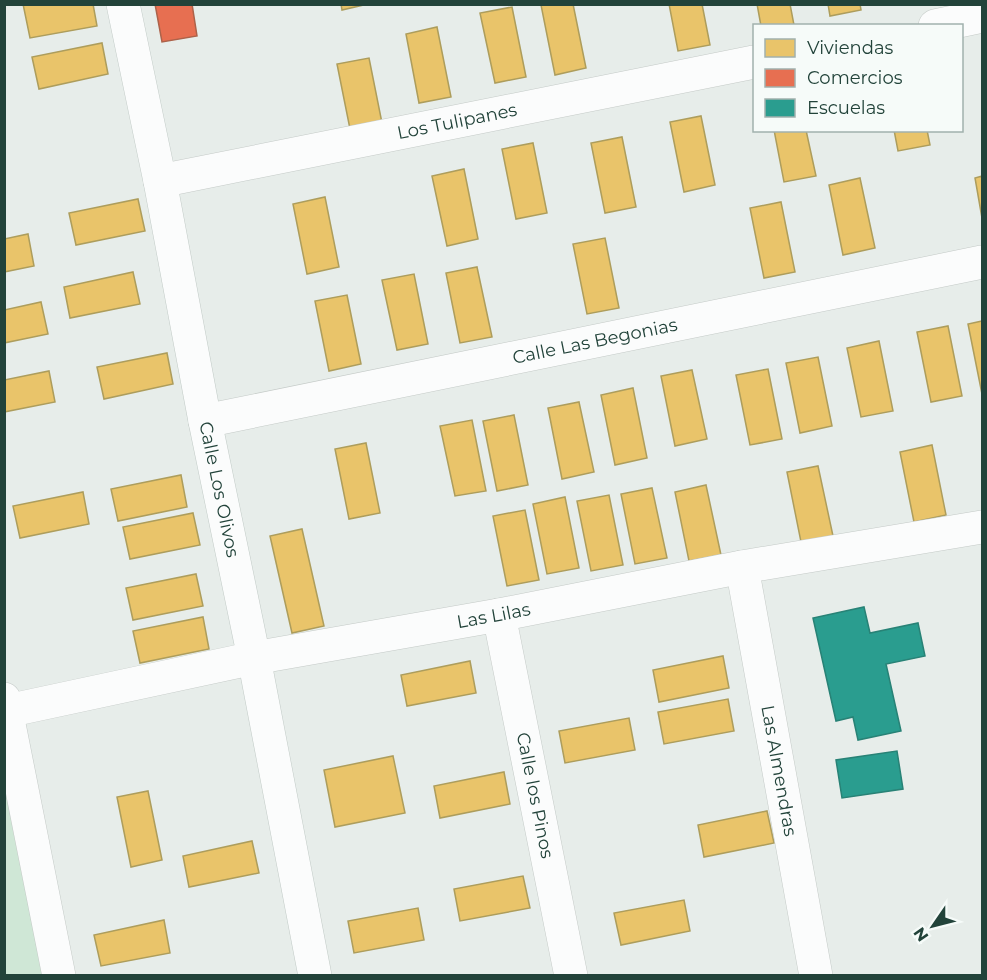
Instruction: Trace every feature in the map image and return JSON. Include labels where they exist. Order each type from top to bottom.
[{"type":"street","name":"Calle Los Olivos","points":[[123,4],[160,181],[315,975]]},
{"type":"street","points":[[944,24],[982,16]]},
{"type":"street","name":"Los Tulipanes","points":[[160,181],[753,62]]},
{"type":"street","name":"Calle Las Begonias","points":[[206,421],[982,262]]},
{"type":"street","name":"Las Lilas","points":[[6,705],[254,657],[499,615],[742,567],[982,527]]},
{"type":"street","name":"Las Almendras","points":[[742,567],[816,975]]},
{"type":"street","name":"Calle los Pinos","points":[[499,615],[571,975]]},
{"type":"street","points":[[6,705],[59,975]]},
{"type":"green space","points":[[5,780],[43,975],[5,975]]},
{"type":"building: Viviendas","points":[[23,4],[93,4],[97,26],[30,38]]},
{"type":"building: Viviendas","points":[[341,4],[368,4],[342,10]]},
{"type":"building: Viviendas","points":[[573,4],[586,68],[555,75],[541,5]]},
{"type":"building: Viviendas","points":[[669,4],[702,4],[710,45],[678,51]]},
{"type":"building: Viviendas","points":[[757,4],[790,4],[794,24],[761,24]]},
{"type":"building: Viviendas","points":[[828,4],[860,4],[861,10],[830,16]]},
{"type":"building: Viviendas","points":[[512,7],[526,77],[495,83],[480,13]]},
{"type":"building: Viviendas","points":[[437,27],[451,97],[419,103],[406,34]]},
{"type":"building: Viviendas","points":[[102,43],[108,74],[39,89],[32,57]]},
{"type":"building: Viviendas","points":[[369,58],[383,128],[351,134],[337,64]]},
{"type":"building: Viviendas","points":[[701,116],[715,185],[684,192],[670,122]]},
{"type":"building: Viviendas","points":[[774,132],[806,132],[816,176],[784,182]]},
{"type":"building: Viviendas","points":[[894,132],[927,132],[930,145],[898,151]]},
{"type":"building: Viviendas","points":[[622,137],[636,207],[605,213],[591,143]]},
{"type":"building: Viviendas","points":[[533,143],[547,213],[516,219],[502,149]]},
{"type":"building: Viviendas","points":[[464,169],[478,239],[447,246],[432,176]]},
{"type":"building: Viviendas","points":[[982,176],[982,218],[975,178]]},
{"type":"building: Viviendas","points":[[860,178],[875,248],[843,255],[829,185]]},
{"type":"building: Viviendas","points":[[325,197],[339,267],[307,274],[293,204]]},
{"type":"building: Viviendas","points":[[138,199],[145,231],[76,245],[69,213]]},
{"type":"building: Viviendas","points":[[781,202],[795,272],[764,278],[750,208]]},
{"type":"building: Viviendas","points":[[28,234],[34,266],[4,272],[4,239]]},
{"type":"building: Viviendas","points":[[605,238],[619,308],[587,314],[573,244]]},
{"type":"building: Viviendas","points":[[477,267],[492,337],[460,343],[446,273]]},
{"type":"building: Viviendas","points":[[133,272],[140,304],[70,318],[64,287]]},
{"type":"building: Viviendas","points":[[414,274],[428,344],[397,350],[382,280]]},
{"type":"building: Viviendas","points":[[347,295],[361,364],[329,371],[315,301]]},
{"type":"building: Viviendas","points":[[41,302],[48,334],[4,343],[4,310]]},
{"type":"building: Viviendas","points":[[982,321],[982,394],[968,324]]},
{"type":"building: Viviendas","points":[[948,326],[962,396],[931,402],[917,332]]},
{"type":"building: Viviendas","points":[[879,341],[893,411],[861,417],[847,348]]},
{"type":"building: Viviendas","points":[[167,353],[173,384],[104,399],[97,367]]},
{"type":"building: Viviendas","points":[[818,357],[832,426],[800,433],[786,363]]},
{"type":"building: Viviendas","points":[[768,369],[782,439],[750,445],[736,375]]},
{"type":"building: Viviendas","points":[[692,370],[707,439],[675,446],[661,376]]},
{"type":"building: Viviendas","points":[[49,371],[55,402],[4,412],[4,380]]},
{"type":"building: Viviendas","points":[[633,388],[647,458],[615,465],[601,395]]},
{"type":"building: Viviendas","points":[[579,402],[594,472],[562,479],[548,408]]},
{"type":"building: Viviendas","points":[[514,415],[528,485],[497,491],[483,421]]},
{"type":"building: Viviendas","points":[[472,420],[486,491],[455,496],[440,426]]},
{"type":"building: Viviendas","points":[[366,443],[380,513],[349,519],[335,449]]},
{"type":"building: Viviendas","points":[[932,445],[946,515],[914,522],[900,452]]},
{"type":"building: Viviendas","points":[[818,466],[833,536],[801,542],[787,472]]},
{"type":"building: Viviendas","points":[[181,475],[187,507],[118,521],[111,489]]},
{"type":"building: Viviendas","points":[[706,485],[721,555],[689,561],[675,492]]},
{"type":"building: Viviendas","points":[[652,488],[667,558],[635,564],[621,494]]},
{"type":"building: Viviendas","points":[[83,492],[89,524],[20,538],[13,506]]},
{"type":"building: Viviendas","points":[[609,495],[623,565],[591,571],[577,501]]},
{"type":"building: Viviendas","points":[[565,497],[579,568],[547,574],[533,504]]},
{"type":"building: Viviendas","points":[[525,510],[539,580],[507,586],[493,516]]},
{"type":"building: Viviendas","points":[[193,513],[200,545],[130,559],[123,527]]},
{"type":"building: Viviendas","points":[[302,529],[324,626],[292,633],[270,536]]},
{"type":"building: Viviendas","points":[[196,574],[203,606],[133,620],[126,588]]},
{"type":"building: Viviendas","points":[[203,617],[209,649],[140,663],[133,631]]},
{"type":"building: Viviendas","points":[[723,656],[729,688],[659,702],[653,670]]},
{"type":"building: Viviendas","points":[[470,661],[476,693],[407,706],[401,675]]},
{"type":"building: Viviendas","points":[[728,699],[734,731],[664,744],[658,712]]},
{"type":"building: Viviendas","points":[[629,718],[635,750],[565,763],[559,731]]},
{"type":"building: Viviendas","points":[[393,756],[405,813],[335,827],[324,770]]},
{"type":"building: Viviendas","points":[[504,772],[510,804],[440,818],[434,786]]},
{"type":"building: Viviendas","points":[[148,791],[162,860],[131,867],[117,797]]},
{"type":"building: Viviendas","points":[[767,811],[774,843],[704,857],[698,825]]},
{"type":"building: Viviendas","points":[[252,841],[259,873],[189,887],[183,856]]},
{"type":"building: Viviendas","points":[[523,876],[530,908],[460,921],[454,889]]},
{"type":"building: Viviendas","points":[[684,900],[690,931],[621,945],[614,913]]},
{"type":"building: Viviendas","points":[[418,908],[424,940],[354,953],[348,921]]},
{"type":"building: Viviendas","points":[[164,920],[170,953],[101,966],[94,935]]},
{"type":"building: Comercios","points":[[155,4],[192,4],[197,36],[162,42]]},
{"type":"building: Escuelas","points":[[864,607],[870,633],[918,623],[925,656],[886,664],[901,731],[858,740],[853,717],[836,721],[813,618]]},
{"type":"building: Escuelas","points":[[897,751],[903,789],[842,798],[836,760]]}]
